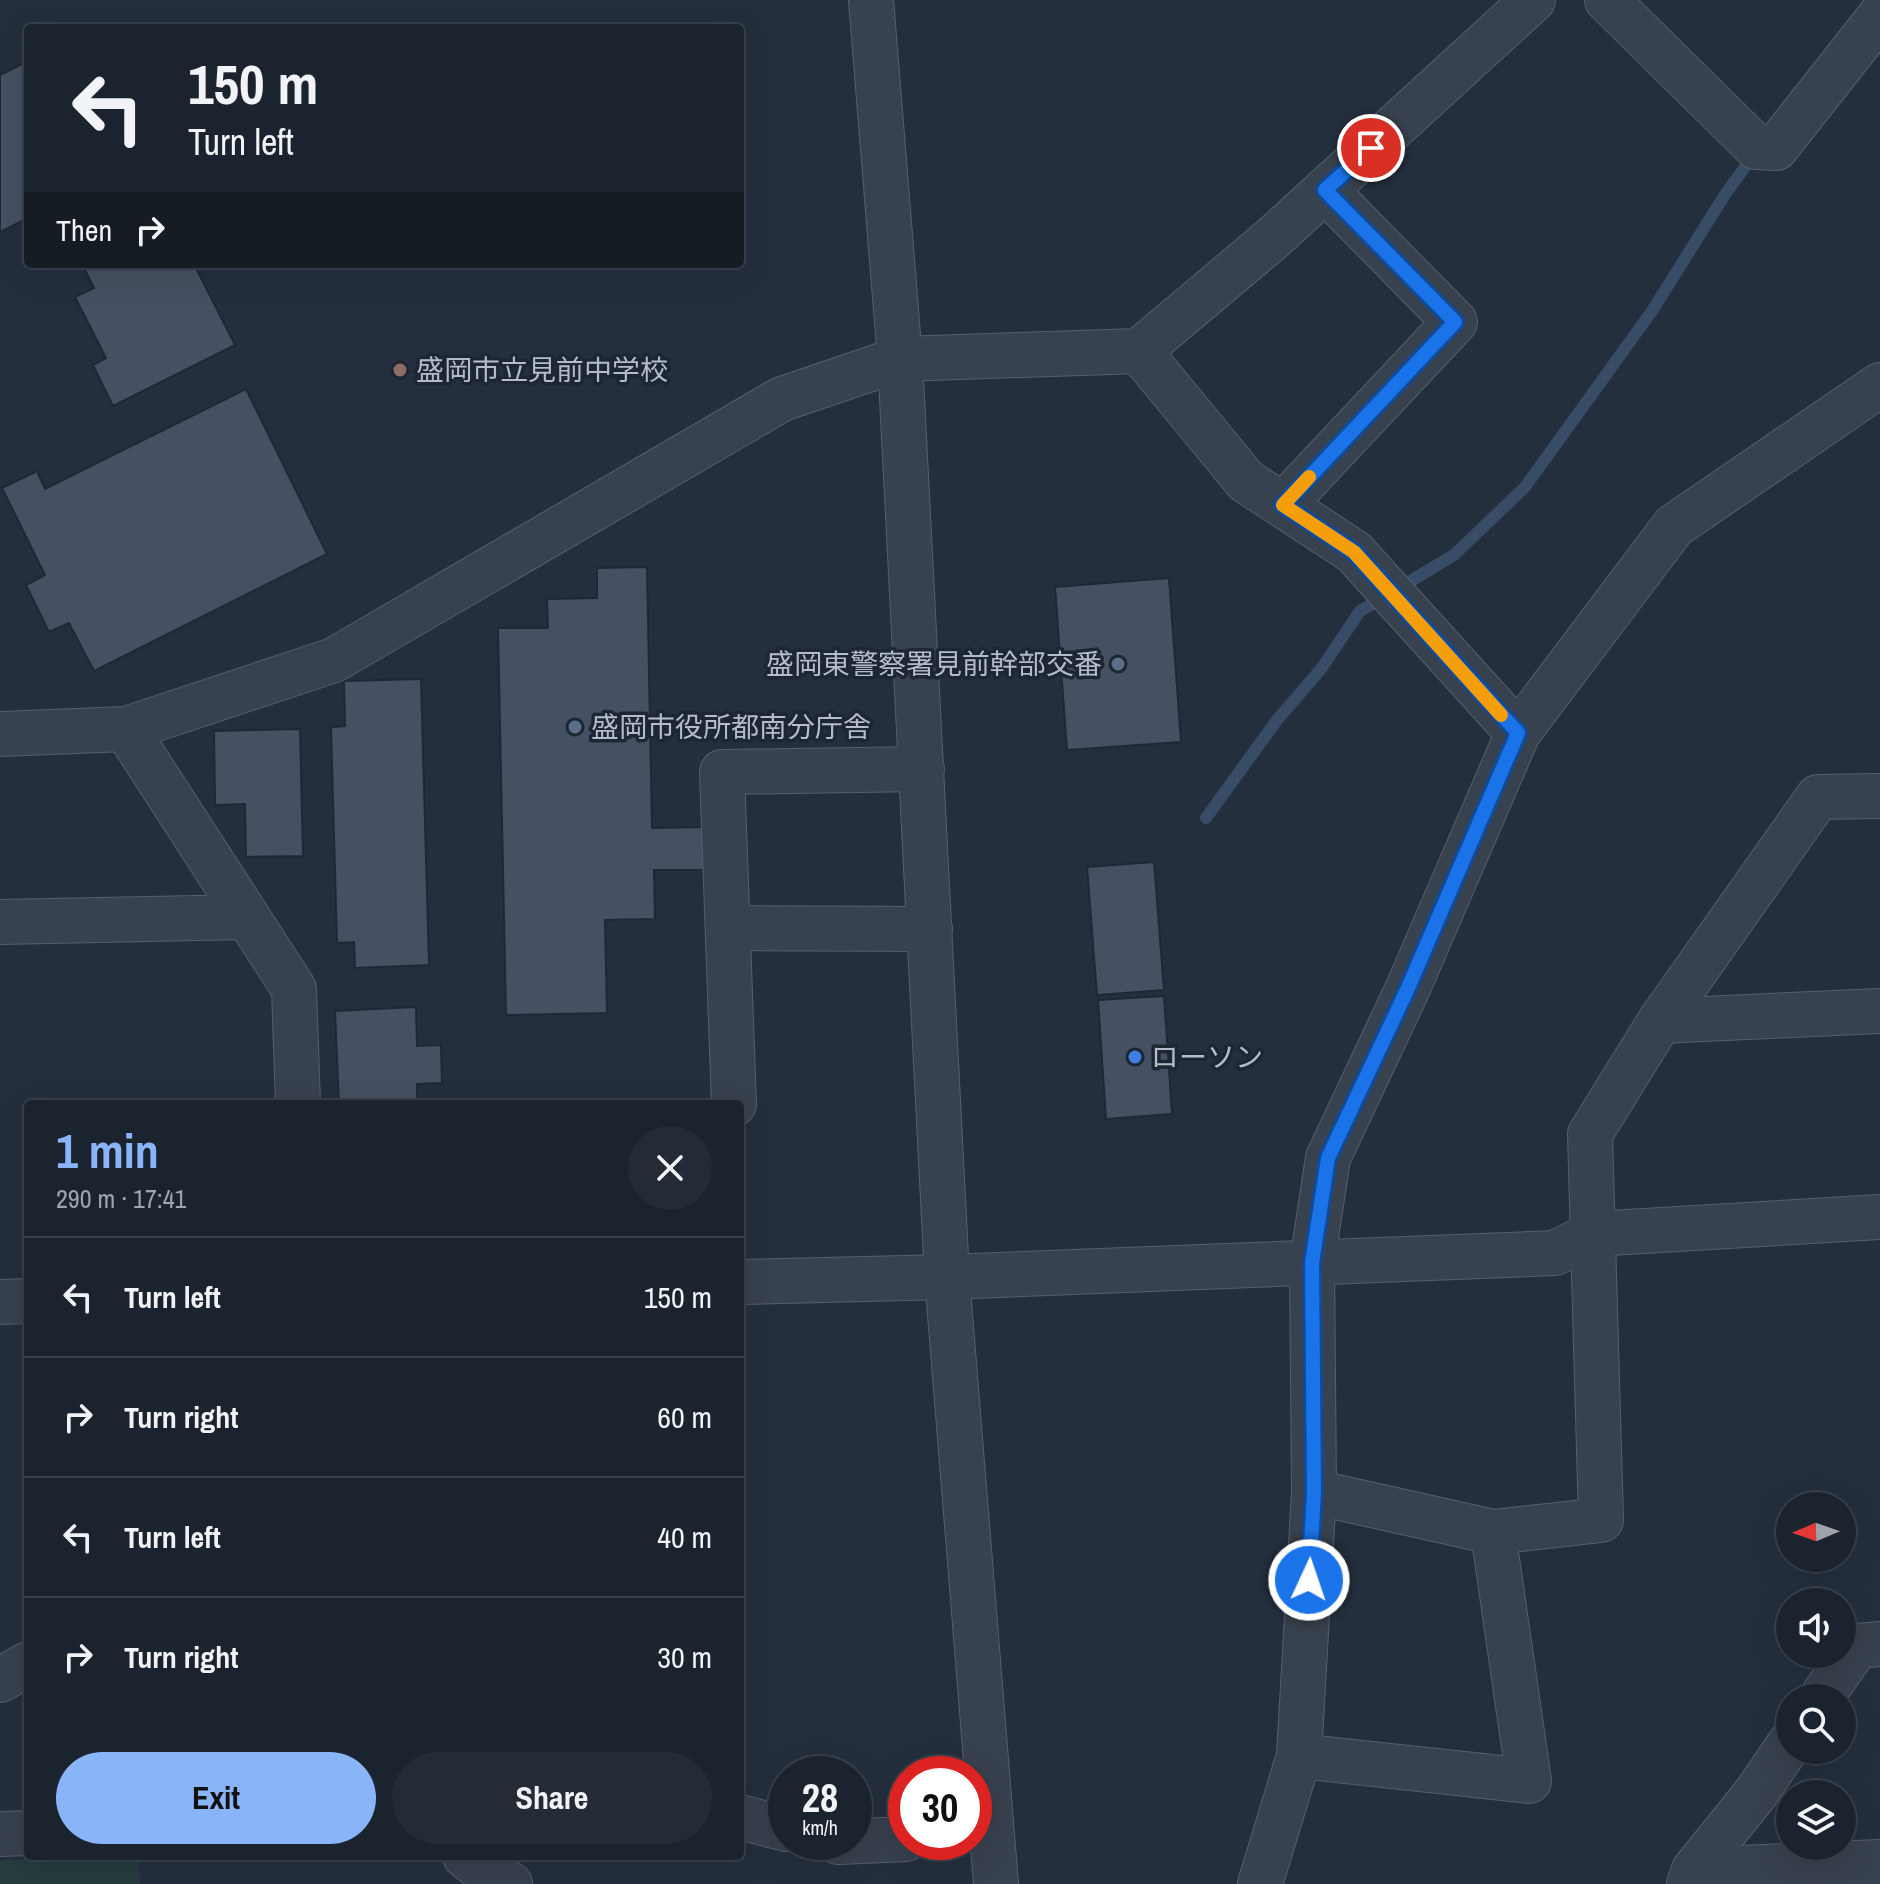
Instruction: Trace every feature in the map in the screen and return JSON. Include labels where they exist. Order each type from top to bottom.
[{"type":"street","points":[[871,0],[900,359],[947,1277],[978,1756]]},
{"type":"street","points":[[0,734],[126,729],[334,660],[782,399],[900,359],[1139,351],[1325,190],[1533,0]]},
{"type":"street","points":[[1607,0],[1756,147],[1776,148],[1880,16]]},
{"type":"street","points":[[1283,505],[1455,322],[1325,190]]},
{"type":"street","points":[[1139,351],[1246,481],[1354,552],[1518,733]]},
{"type":"street","points":[[1260,1884],[1299,1756],[1314,1492],[1312,1263],[1328,1158],[1408,988],[1518,733],[1674,526],[1880,385]]},
{"type":"street","points":[[126,729],[294,989],[298,1100]]},
{"type":"street","points":[[734,1100],[722,772],[922,769]]},
{"type":"street","points":[[1314,1492],[1493,1532],[1601,1520],[1590,1134],[1660,1021],[1818,797],[1880,796]]},
{"type":"street","points":[[0,922],[247,917]]},
{"type":"street","points":[[728,928],[930,929]]},
{"type":"street","points":[[1660,1021],[1880,1011]]},
{"type":"street","points":[[744,1282],[1555,1253],[1593,1234],[1880,1217]]},
{"type":"street","points":[[0,1302],[24,1301]]},
{"type":"street","points":[[1299,1756],[1529,1781],[1493,1532]]},
{"type":"street","points":[[1831,1684],[1857,1646],[1880,1644]]},
{"type":"street","points":[[0,1680],[24,1666]]},
{"type":"street","points":[[1692,1877],[1776,1764]]},
{"type":"street","points":[[744,1818],[768,1824]]},
{"type":"street","points":[[0,1834],[24,1833]]},
{"type":"street","points":[[470,1860],[510,1884]]},
{"type":"street","points":[[990,1860],[996,1884]]},
{"type":"street","points":[[1692,1877],[1880,1862]]},
{"type":"green space","points":[[139,1860],[140,1884],[0,1884],[0,1861]]},
{"type":"building","points":[[24,63],[24,220],[0,232],[0,75]]},
{"type":"building","points":[[84,268],[196,268],[235,345],[113,406],[93,365],[106,358],[75,297],[94,288]]},
{"type":"building","points":[[246,389],[327,554],[94,671],[69,623],[49,632],[26,585],[45,575],[2,488],[37,471],[45,489]]},
{"type":"building","name":"盛岡市役所都南分庁舎","points":[[647,567],[652,828],[705,827],[706,870],[654,870],[655,919],[605,920],[607,1013],[506,1015],[498,628],[548,628],[547,599],[597,598],[597,568]]},
{"type":"building","name":"盛岡東警察署見前幹部交番","points":[[1169,578],[1181,742],[1067,750],[1055,587]]},
{"type":"building","points":[[421,679],[429,965],[355,968],[354,942],[337,943],[331,727],[345,726],[344,681]]},
{"type":"building","points":[[300,729],[303,856],[246,857],[245,804],[215,805],[214,731]]},
{"type":"building","points":[[1154,862],[1164,990],[1097,995],[1087,867]]},
{"type":"building","name":"ローソン","points":[[1164,996],[1172,1114],[1106,1119],[1098,1000]]},
{"type":"building","points":[[416,1007],[417,1046],[441,1045],[442,1083],[417,1084],[417,1100],[339,1100],[335,1011]]},
{"type":"waterway","points":[[1399,588],[1454,555],[1525,487],[1652,311],[1726,193],[1756,152]]},
{"type":"waterway","points":[[1206,818],[1277,720],[1321,669],[1360,611],[1383,598]]},
{"type":"slow traffic","points":[[1309,477],[1283,505],[1354,552],[1501,715]]},
{"type":"place","name":"盛岡市立見前中学校","points":[[400,370]]},
{"type":"place","name":"盛岡東警察署見前幹部交番","points":[[1118,664]]},
{"type":"place","name":"盛岡市役所都南分庁舎","points":[[575,727]]},
{"type":"place","name":"ローソン","points":[[1135,1057]]},
{"type":"route","points":[[1309,1580],[1314,1492],[1312,1263],[1328,1158],[1408,988],[1518,733],[1354,552],[1283,505],[1455,322],[1325,190],[1371,148]]}]
